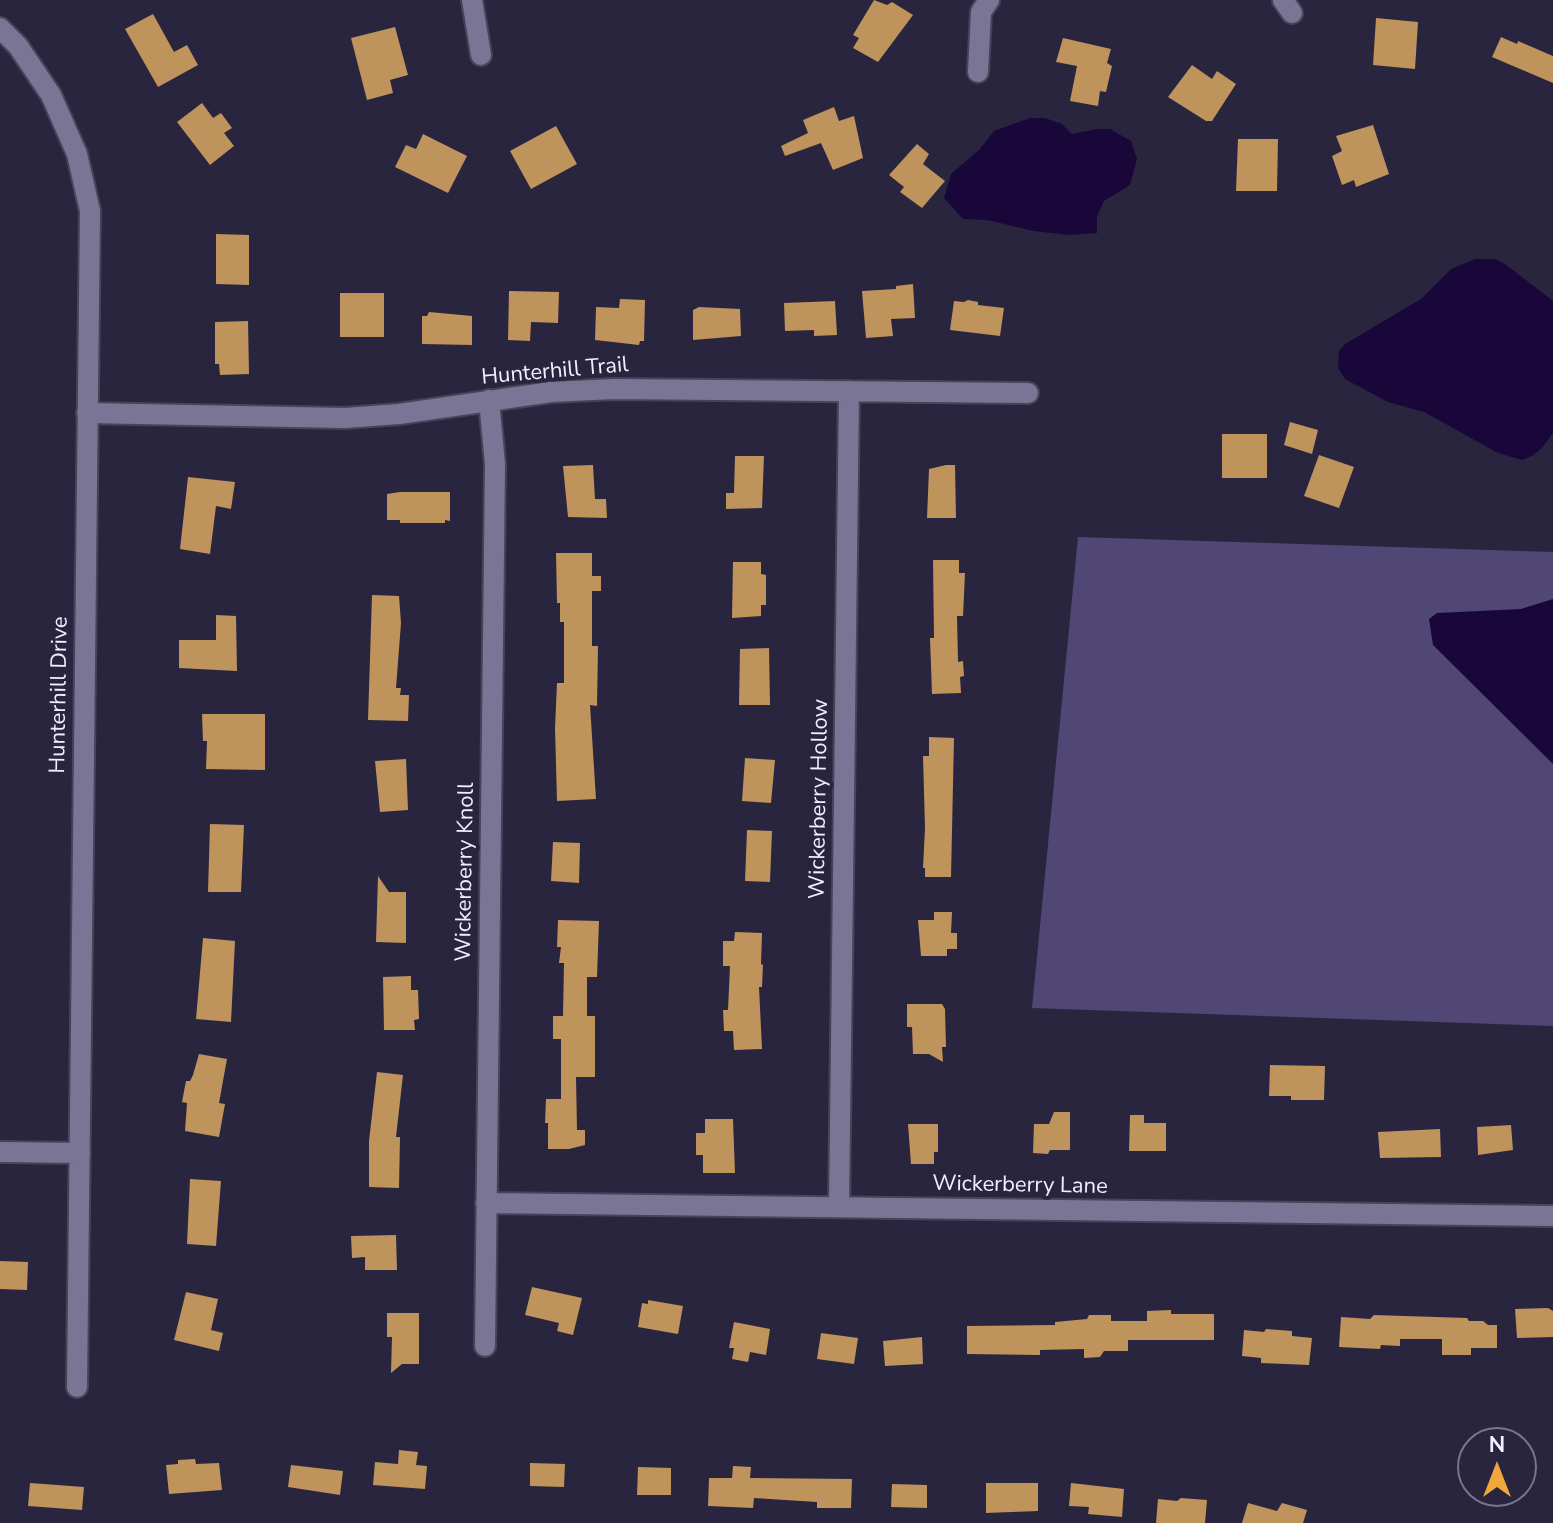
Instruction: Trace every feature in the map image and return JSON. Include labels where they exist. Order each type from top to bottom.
[{"type":"street","points":[[472,0],[481,55]]},
{"type":"street","points":[[978,72],[981,12],[989,0]]},
{"type":"street","name":"Hunterhill Drive","points":[[0,28],[18,46],[51,95],[77,154],[90,211],[77,1387]]},
{"type":"street","name":"Hunterhill Trail","points":[[87,413],[345,418],[399,414],[551,392],[614,389],[1028,393]]},
{"type":"street","name":"Wickerberry Hollow","points":[[839,1207],[849,391]]},
{"type":"street","name":"Wickerberry Knoll","points":[[485,1346],[495,464],[489,400]]},
{"type":"street","points":[[0,1152],[80,1153]]},
{"type":"street","name":"Wickerberry Lane","points":[[486,1203],[1553,1216]]},
{"type":"shaded area","points":[[1030,118],[1045,118],[1062,124],[1072,134],[1110,129],[1131,141],[1137,159],[1130,185],[1104,201],[1097,216],[1097,233],[1068,235],[987,220],[963,219],[944,198],[951,174],[980,149],[994,131]]},
{"type":"shaded area","points":[[1475,259],[1495,259],[1505,264],[1553,301],[1553,433],[1542,448],[1522,460],[1498,453],[1424,412],[1388,402],[1345,379],[1338,368],[1339,351],[1345,344],[1421,299],[1451,269]]},
{"type":"shaded area","points":[[1078,537],[1553,552],[1553,1026],[1032,1008]]},
{"type":"shaded area","points":[[1553,599],[1553,764],[1433,645],[1429,619],[1437,613],[1521,609]]},
{"type":"building","points":[[874,0],[887,5],[892,2],[913,15],[878,62],[853,48],[859,38],[853,35]]},
{"type":"building","points":[[153,14],[174,52],[187,45],[198,65],[158,87],[125,29]]},
{"type":"building","points":[[1376,18],[1418,22],[1415,69],[1373,65]]},
{"type":"building","points":[[395,27],[408,75],[390,80],[393,93],[367,100],[351,38]]},
{"type":"building","points":[[1501,37],[1553,56],[1553,83],[1492,57]]},
{"type":"building","points":[[1063,38],[1111,49],[1107,63],[1112,66],[1106,92],[1100,91],[1098,106],[1070,101],[1077,66],[1056,62]]},
{"type":"building","points":[[1192,65],[1212,79],[1217,71],[1236,84],[1212,121],[1206,121],[1168,97]]},
{"type":"building","points":[[202,103],[213,118],[221,113],[232,128],[224,133],[234,146],[210,165],[177,122]]},
{"type":"building","points":[[834,107],[839,121],[854,116],[863,158],[833,170],[821,143],[785,156],[781,146],[808,133],[803,120]]},
{"type":"building","points":[[1373,125],[1389,174],[1356,187],[1354,180],[1342,185],[1332,156],[1342,151],[1336,136]]},
{"type":"building","points":[[556,126],[577,164],[531,189],[510,151]]},
{"type":"building","points":[[423,134],[467,156],[448,193],[395,167],[406,145],[416,149]]},
{"type":"building","points":[[1238,139],[1278,139],[1277,191],[1236,191]]},
{"type":"building","points":[[917,144],[929,154],[923,164],[945,181],[922,208],[900,192],[904,187],[889,175]]},
{"type":"building","points":[[216,234],[249,235],[249,285],[216,284]]},
{"type":"building","points":[[913,284],[915,318],[891,319],[893,336],[866,338],[862,291],[896,289],[896,286]]},
{"type":"building","points":[[509,291],[559,292],[558,323],[531,322],[530,341],[508,340]]},
{"type":"building","points":[[340,293],[384,293],[384,337],[340,337]]},
{"type":"building","points":[[620,299],[645,300],[644,341],[640,341],[639,345],[595,340],[596,307],[619,308]]},
{"type":"building","points":[[835,301],[837,335],[814,336],[814,330],[785,331],[784,303]]},
{"type":"building","points":[[954,301],[978,302],[978,305],[1004,308],[1000,336],[950,330]]},
{"type":"building","points":[[699,307],[740,309],[741,336],[693,340],[693,310]]},
{"type":"building","points":[[429,312],[472,316],[472,345],[422,344],[422,316],[427,316]]},
{"type":"building","points":[[248,321],[249,374],[220,375],[219,364],[215,364],[215,322]]},
{"type":"building","points":[[1290,422],[1318,430],[1312,454],[1284,445]]},
{"type":"building","points":[[1222,434],[1267,434],[1267,478],[1222,478]]},
{"type":"building","points":[[1319,455],[1354,467],[1339,508],[1304,496]]},
{"type":"building","points":[[735,456],[764,456],[762,508],[726,509],[726,493],[734,493]]},
{"type":"building","points":[[593,465],[595,499],[606,499],[607,518],[568,517],[563,466]]},
{"type":"building","points":[[955,465],[956,518],[927,518],[929,469]]},
{"type":"building","points":[[188,477],[235,482],[231,509],[216,506],[210,554],[180,549]]},
{"type":"building","points":[[450,492],[450,521],[400,523],[400,520],[387,520],[387,494]]},
{"type":"building","points":[[556,553],[592,553],[592,576],[601,576],[601,591],[592,591],[592,646],[598,646],[597,706],[590,705],[596,799],[557,801],[555,728],[557,683],[564,683],[564,622],[560,622],[560,603],[557,603]]},
{"type":"building","points":[[933,560],[959,560],[959,573],[965,573],[963,616],[957,616],[958,662],[963,661],[964,676],[960,677],[961,693],[932,694],[930,638],[934,638]]},
{"type":"building","points":[[733,562],[761,562],[761,574],[766,575],[766,605],[761,605],[761,616],[732,618]]},
{"type":"building","points":[[372,595],[399,596],[401,623],[396,688],[401,688],[400,695],[409,695],[408,721],[368,720]]},
{"type":"building","points":[[216,615],[236,616],[237,671],[179,668],[179,640],[216,640]]},
{"type":"building","points":[[769,648],[770,705],[739,705],[740,649]]},
{"type":"building","points":[[202,714],[265,714],[265,770],[206,769],[207,741],[203,741]]},
{"type":"building","points":[[929,737],[954,738],[951,877],[925,877],[923,868],[923,756],[929,756]]},
{"type":"building","points":[[745,758],[775,760],[771,803],[742,801]]},
{"type":"building","points":[[406,759],[408,810],[380,812],[375,761]]},
{"type":"building","points":[[210,824],[244,825],[241,892],[208,892]]},
{"type":"building","points":[[747,830],[772,831],[770,882],[745,881]]},
{"type":"building","points":[[553,842],[580,843],[579,883],[551,881]]},
{"type":"building","points":[[378,876],[389,892],[406,892],[406,943],[376,942]]},
{"type":"building","points":[[934,912],[952,912],[951,933],[957,933],[957,949],[947,949],[947,956],[921,956],[918,920],[934,920]]},
{"type":"building","points":[[558,920],[599,921],[597,977],[587,977],[587,1016],[595,1016],[595,1077],[576,1077],[577,1130],[585,1130],[585,1145],[569,1149],[548,1149],[548,1123],[545,1123],[546,1099],[561,1099],[561,1039],[553,1039],[553,1016],[563,1016],[564,963],[559,963]]},
{"type":"building","points":[[735,932],[762,933],[762,987],[759,987],[762,1049],[734,1050],[733,1031],[724,1031],[723,1010],[728,1010],[730,966],[723,966],[723,941],[734,941]]},
{"type":"building","points":[[203,938],[235,941],[231,1022],[196,1019]]},
{"type":"building","points":[[411,976],[411,990],[418,990],[419,1019],[414,1020],[415,1030],[384,1030],[383,977]]},
{"type":"building","points":[[907,1004],[942,1004],[945,1009],[946,1047],[942,1047],[943,1062],[929,1054],[913,1054],[912,1027],[907,1027]]},
{"type":"building","points":[[199,1054],[227,1059],[219,1103],[225,1104],[219,1137],[185,1131],[187,1103],[182,1102],[186,1081],[190,1081],[193,1075]]},
{"type":"building","points":[[1270,1065],[1325,1066],[1324,1100],[1269,1096]]},
{"type":"building","points":[[377,1072],[403,1075],[396,1137],[400,1137],[399,1188],[369,1187],[369,1141]]},
{"type":"building","points":[[1054,1112],[1070,1112],[1070,1150],[1033,1153],[1034,1124],[1049,1124]]},
{"type":"building","points":[[1130,1115],[1144,1115],[1144,1123],[1166,1123],[1166,1151],[1129,1151]]},
{"type":"building","points":[[705,1119],[733,1119],[735,1173],[703,1173],[703,1155],[696,1155],[696,1133],[705,1133]]},
{"type":"building","points":[[908,1124],[938,1124],[938,1152],[934,1152],[934,1164],[911,1164]]},
{"type":"building","points":[[1511,1125],[1513,1150],[1478,1155],[1477,1127]]},
{"type":"building","points":[[1440,1129],[1441,1157],[1380,1158],[1378,1132]]},
{"type":"building","points":[[190,1179],[221,1181],[216,1246],[187,1244]]},
{"type":"building","points":[[396,1235],[397,1270],[365,1270],[365,1257],[352,1258],[351,1236]]},
{"type":"building","points":[[0,1261],[28,1262],[27,1290],[0,1289]]},
{"type":"building","points":[[532,1287],[582,1298],[573,1335],[557,1331],[559,1323],[525,1315]]},
{"type":"building","points":[[186,1292],[218,1299],[211,1330],[223,1333],[219,1351],[174,1340]]},
{"type":"building","points":[[648,1300],[683,1306],[678,1334],[638,1327],[642,1303],[648,1304]]},
{"type":"building","points":[[1548,1308],[1553,1311],[1553,1337],[1517,1338],[1515,1309]]},
{"type":"building","points":[[1171,1310],[1171,1314],[1214,1314],[1214,1340],[1128,1340],[1128,1351],[1104,1351],[1100,1357],[1084,1358],[1084,1349],[1040,1350],[1040,1355],[967,1354],[967,1326],[1055,1325],[1055,1322],[1087,1319],[1089,1315],[1111,1315],[1111,1321],[1147,1321],[1147,1311]]},
{"type":"building","points":[[387,1313],[419,1313],[419,1364],[402,1364],[391,1373],[392,1337],[387,1337]]},
{"type":"building","points":[[1374,1315],[1483,1321],[1488,1325],[1497,1325],[1497,1348],[1471,1348],[1471,1355],[1442,1355],[1442,1339],[1400,1339],[1400,1346],[1381,1345],[1380,1349],[1339,1347],[1341,1317],[1370,1319]]},
{"type":"building","points":[[734,1322],[770,1329],[766,1355],[750,1352],[748,1362],[732,1359],[734,1348],[729,1348]]},
{"type":"building","points":[[1266,1329],[1292,1331],[1292,1336],[1312,1338],[1309,1365],[1261,1363],[1261,1358],[1242,1356],[1244,1330],[1264,1332]]},
{"type":"building","points":[[821,1333],[858,1338],[854,1364],[817,1359]]},
{"type":"building","points":[[922,1337],[923,1364],[885,1366],[883,1341]]},
{"type":"building","points":[[399,1450],[418,1452],[416,1465],[427,1466],[425,1489],[373,1485],[375,1462],[398,1464]]},
{"type":"building","points":[[195,1459],[196,1464],[219,1463],[222,1490],[169,1494],[166,1465],[178,1464],[178,1460]]},
{"type":"building","points":[[530,1463],[565,1464],[564,1487],[530,1486]]},
{"type":"building","points":[[291,1465],[343,1471],[340,1495],[288,1487]]},
{"type":"building","points":[[733,1466],[751,1467],[750,1478],[852,1479],[851,1508],[817,1508],[817,1502],[754,1498],[753,1508],[708,1506],[709,1478],[732,1478]]},
{"type":"building","points":[[638,1467],[671,1468],[671,1495],[637,1495]]},
{"type":"building","points":[[30,1483],[84,1487],[82,1510],[28,1506]]},
{"type":"building","points":[[986,1483],[1038,1483],[1038,1511],[986,1513]]},
{"type":"building","points":[[1071,1483],[1124,1489],[1122,1517],[1088,1514],[1089,1507],[1069,1506]]},
{"type":"building","points":[[892,1484],[927,1485],[927,1508],[891,1507]]},
{"type":"building","points":[[1181,1498],[1207,1500],[1205,1523],[1156,1523],[1158,1499],[1177,1501]]},
{"type":"building","points":[[1248,1503],[1277,1511],[1282,1503],[1307,1510],[1303,1523],[1242,1523]]}]
